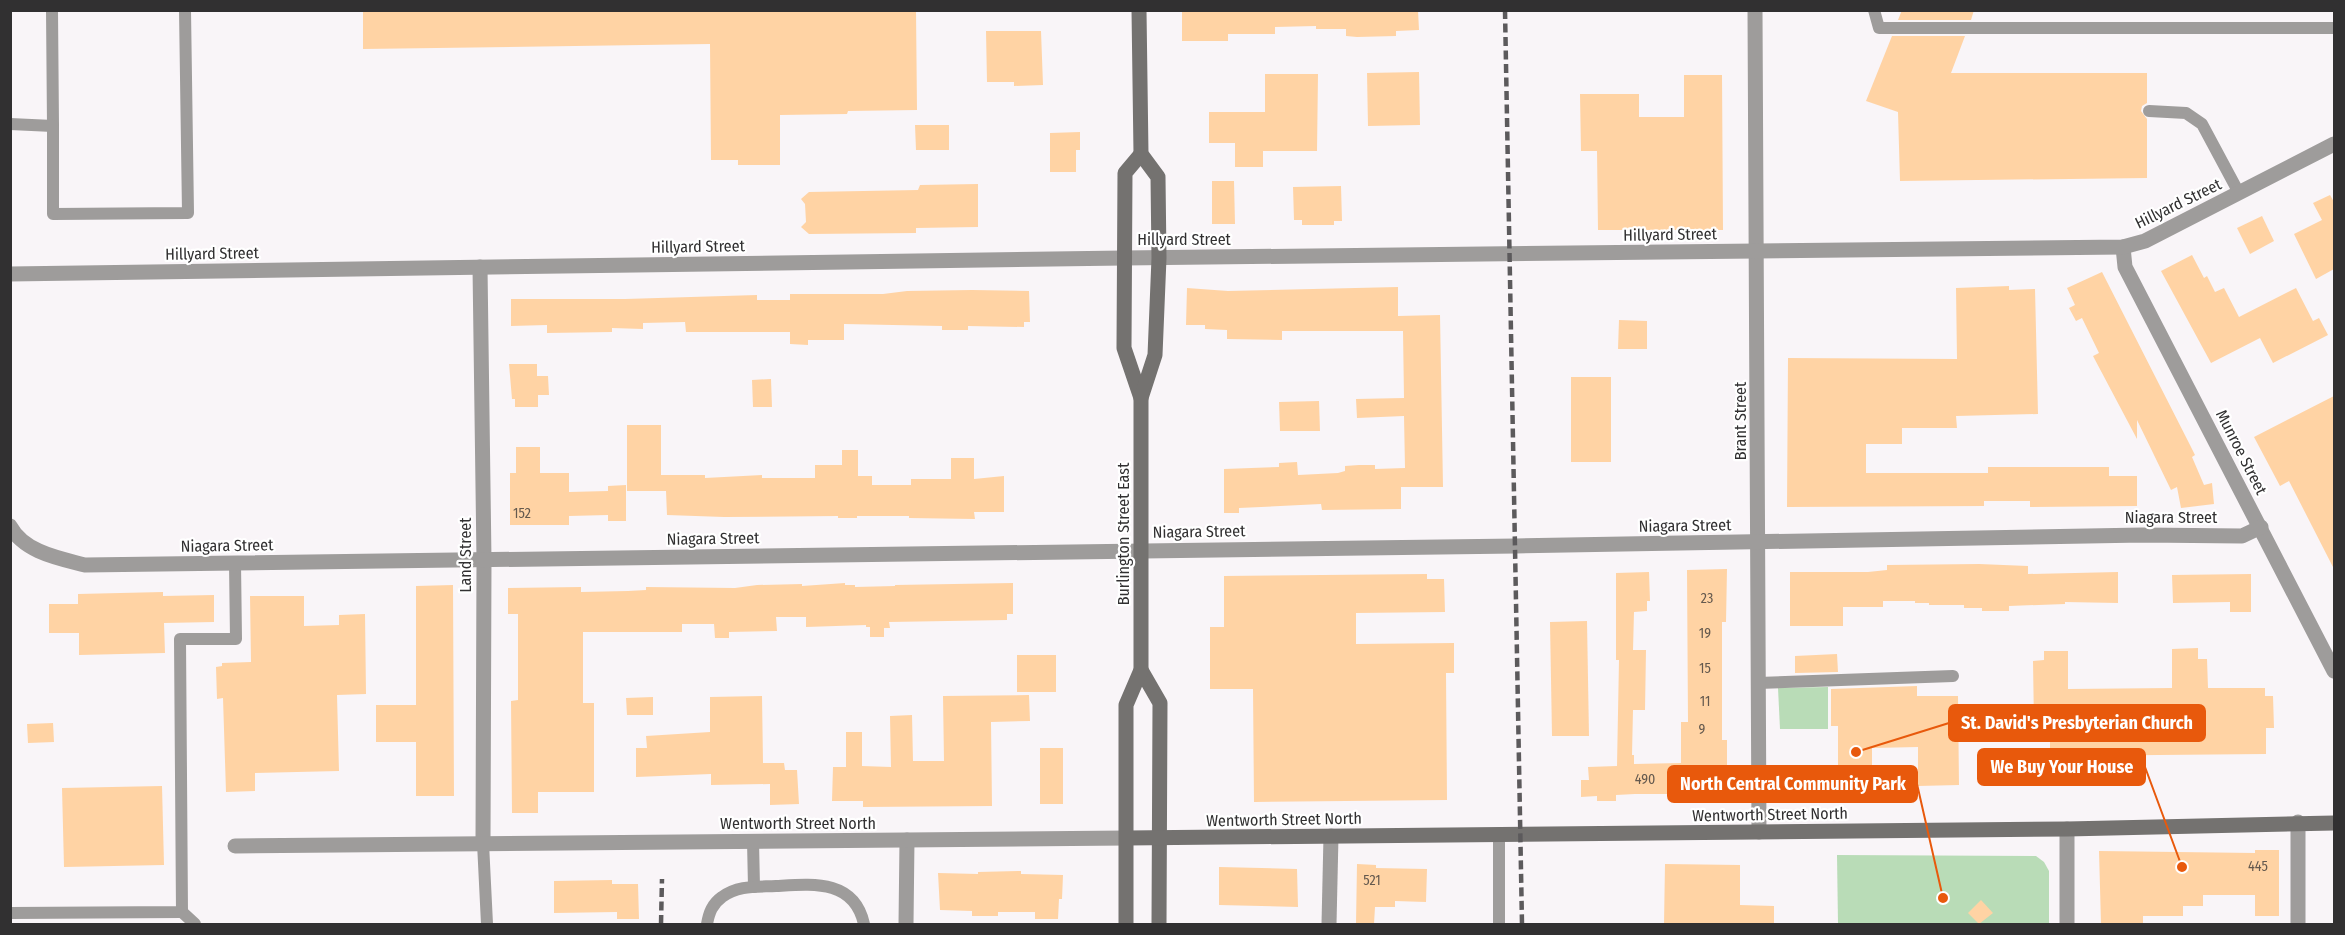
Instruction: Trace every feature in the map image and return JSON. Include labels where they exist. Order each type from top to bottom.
[{"type":"main road","points":[[1139,10],[1141,154]]},
{"type":"main road","name":"Burlington Street East","points":[[1126,924],[1126,705],[1141,670],[1142,549],[1141,398],[1124,348],[1125,173],[1141,154],[1158,177],[1159,258],[1155,355],[1141,398]]},
{"type":"main road","points":[[1141,670],[1160,703],[1159,924]]},
{"type":"main road","name":"Wentworth Street North","points":[[1127,838],[2067,829],[2298,822],[2334,823]]},
{"type":"street","name":"Brant Street","points":[[1755,10],[1759,832]]},
{"type":"street","name":"Hillyard Street","points":[[10,274],[2123,247],[2145,241],[2334,144]]},
{"type":"street","name":"Munroe Street","points":[[2123,247],[2125,267],[2334,670]]},
{"type":"street","name":"Land Street","points":[[480,267],[483,843]]},
{"type":"street","name":"Niagara Street","points":[[10,526],[16,536],[31,547],[64,560],[85,565],[2143,535],[2242,536],[2261,527]]},
{"type":"street","points":[[2298,822],[2298,924]]},
{"type":"street","points":[[2067,829],[2067,924]]},
{"type":"street","points":[[1329,924],[1330,836]]},
{"type":"street","name":"Wentworth Street North","points":[[235,846],[1127,838]]},
{"type":"street","points":[[906,924],[908,840]]},
{"type":"lane","points":[[52,10],[53,214],[188,213],[185,10]]},
{"type":"lane","points":[[1874,10],[1879,28],[2334,28]]},
{"type":"lane","points":[[2149,111],[2186,113],[2202,124],[2240,193]]},
{"type":"lane","points":[[10,124],[53,126]]},
{"type":"lane","points":[[182,912],[180,639],[236,639],[235,563]]},
{"type":"lane","points":[[1758,683],[1953,676]]},
{"type":"lane","points":[[1499,834],[1499,924]]},
{"type":"lane","points":[[753,841],[754,886]]},
{"type":"lane","points":[[483,843],[488,924]]},
{"type":"lane","points":[[706,924],[710,909],[721,897],[742,887],[811,884],[829,886],[842,892],[854,902],[864,924]]},
{"type":"lane","points":[[10,913],[182,912],[195,924]]},
{"type":"green space","points":[[1828,687],[1828,729],[1780,729],[1778,688]]},
{"type":"green space","points":[[1837,855],[2036,856],[2044,862],[2049,871],[2049,924],[1838,924]]},
{"type":"building","points":[[363,10],[916,10],[917,110],[780,115],[780,165],[738,165],[738,160],[711,160],[710,44],[363,49]]},
{"type":"building","points":[[1182,10],[1418,10],[1419,30],[1396,31],[1396,36],[1357,37],[1346,36],[1346,29],[1316,29],[1316,26],[1275,27],[1275,34],[1228,34],[1228,41],[1182,41]]},
{"type":"building","points":[[1902,10],[1974,10],[1971,20],[1898,20]]},
{"type":"building","points":[[986,31],[1041,31],[1043,85],[1014,86],[1014,82],[987,82]]},
{"type":"building","points":[[1892,36],[1965,36],[1951,73],[2147,73],[2147,103],[2142,106],[2141,111],[2147,119],[2147,178],[1900,181],[1898,112],[1866,101]]},
{"type":"building","points":[[1419,72],[1420,125],[1368,126],[1367,73]]},
{"type":"building","points":[[1265,74],[1318,74],[1317,151],[1263,151],[1263,167],[1235,167],[1235,143],[1209,143],[1209,112],[1265,112]]},
{"type":"building","points":[[1684,75],[1722,75],[1723,230],[1598,230],[1597,151],[1581,151],[1580,94],[1639,94],[1639,117],[1684,117]]},
{"type":"building","points":[[915,125],[949,125],[949,150],[916,150]]},
{"type":"building","points":[[1080,132],[1080,150],[1076,150],[1076,172],[1050,172],[1050,133]]},
{"type":"building","points":[[1212,181],[1234,181],[1235,224],[1212,224]]},
{"type":"building","points":[[978,184],[978,227],[916,228],[916,233],[809,234],[801,227],[806,222],[805,204],[801,199],[809,192],[918,190],[920,185]]},
{"type":"building","points":[[1341,186],[1342,221],[1334,221],[1334,225],[1302,225],[1302,220],[1294,220],[1293,187]]},
{"type":"building","points":[[2330,195],[2334,202],[2334,269],[2316,279],[2294,234],[2322,220],[2313,203]]},
{"type":"building","points":[[2262,216],[2274,241],[2250,254],[2237,228]]},
{"type":"building","points":[[2192,255],[2204,278],[2207,276],[2215,292],[2224,288],[2239,317],[2296,288],[2313,321],[2319,318],[2328,335],[2273,363],[2260,338],[2211,363],[2161,271]]},
{"type":"building","points":[[2102,272],[2195,455],[2192,457],[2204,485],[2212,483],[2214,504],[2181,508],[2177,487],[2171,490],[2137,420],[2137,439],[2093,356],[2099,353],[2082,318],[2076,321],[2069,308],[2075,305],[2067,288]]},
{"type":"building","points":[[2009,286],[2009,290],[2035,289],[2038,414],[1956,416],[1957,428],[1902,428],[1902,444],[1866,444],[1866,473],[1988,473],[1988,467],[2109,467],[2109,476],[2137,476],[2137,506],[2030,507],[2030,501],[1984,501],[1984,506],[1787,507],[1788,358],[1957,359],[1956,288]]},
{"type":"building","points":[[1398,287],[1398,316],[1440,315],[1443,487],[1401,487],[1401,509],[1322,510],[1321,504],[1239,508],[1239,513],[1224,513],[1224,469],[1279,467],[1279,463],[1297,462],[1298,475],[1338,473],[1345,471],[1345,466],[1359,465],[1375,465],[1375,469],[1405,468],[1404,416],[1357,418],[1356,399],[1404,398],[1403,331],[1282,331],[1282,340],[1227,339],[1227,330],[1205,329],[1205,325],[1186,325],[1187,288],[1228,291]]},
{"type":"building","points":[[907,291],[1029,291],[1030,322],[1024,322],[1024,327],[968,326],[968,330],[942,330],[942,326],[844,324],[844,340],[808,340],[808,345],[790,344],[790,332],[686,332],[685,322],[643,323],[643,329],[612,328],[612,332],[547,333],[547,325],[511,326],[511,299],[625,299],[757,295],[757,300],[790,300],[790,294],[883,294]]},
{"type":"building","points":[[1619,320],[1647,321],[1647,349],[1618,349]]},
{"type":"building","points":[[509,364],[537,364],[537,376],[548,376],[549,395],[538,395],[538,407],[515,407],[515,399],[512,399]]},
{"type":"building","points":[[1571,377],[1611,377],[1611,462],[1571,462]]},
{"type":"building","points":[[771,379],[772,407],[753,407],[752,380]]},
{"type":"building","points":[[2334,396],[2334,569],[2289,481],[2280,486],[2254,437]]},
{"type":"building","points":[[1319,401],[1320,431],[1280,431],[1279,402]]},
{"type":"building","points":[[627,425],[661,425],[661,475],[705,475],[705,478],[762,475],[762,478],[815,478],[815,465],[842,465],[842,450],[858,450],[858,476],[872,476],[872,485],[911,485],[911,479],[951,479],[951,458],[974,458],[974,479],[1004,476],[1004,512],[974,512],[975,519],[909,518],[909,516],[838,518],[838,516],[667,515],[666,491],[627,491]]},
{"type":"building","points":[[516,447],[540,447],[540,473],[569,473],[569,492],[608,491],[608,486],[626,485],[626,521],[608,521],[608,515],[569,516],[569,525],[510,525],[510,473],[516,473]]},
{"type":"building","points":[[1887,565],[2028,566],[2028,574],[2118,572],[2118,603],[2065,602],[2065,604],[2009,606],[2009,611],[1982,611],[1982,608],[1964,608],[1964,605],[1883,601],[1883,607],[1843,607],[1843,626],[1790,626],[1790,572],[1868,572],[1887,570]]},
{"type":"building","points":[[1727,569],[1726,622],[1722,622],[1722,740],[1727,740],[1727,798],[1690,798],[1690,794],[1635,794],[1616,795],[1616,801],[1597,801],[1597,796],[1581,797],[1581,780],[1589,780],[1588,767],[1617,766],[1619,660],[1616,660],[1616,573],[1649,572],[1650,601],[1647,601],[1647,611],[1634,612],[1633,650],[1646,650],[1645,710],[1633,710],[1632,755],[1634,755],[1634,764],[1681,763],[1681,722],[1688,722],[1687,570]]},
{"type":"building","points":[[1427,574],[1427,579],[1444,579],[1445,612],[1356,613],[1356,644],[1454,643],[1454,673],[1446,673],[1447,800],[1254,802],[1253,689],[1210,689],[1210,627],[1224,627],[1224,576]]},
{"type":"building","points":[[2251,574],[2251,612],[2230,612],[2230,602],[2173,603],[2172,575]]},
{"type":"building","points":[[845,583],[845,585],[855,585],[855,587],[1013,583],[1013,614],[1007,614],[1007,620],[889,622],[890,628],[884,628],[884,637],[870,637],[870,627],[866,625],[806,627],[806,617],[776,617],[777,631],[729,632],[729,638],[715,638],[714,624],[682,624],[682,632],[583,632],[583,703],[594,703],[594,792],[538,792],[538,813],[512,813],[511,701],[518,700],[518,614],[508,614],[508,588],[581,587],[581,592],[646,590],[646,587],[735,588],[757,585],[802,584],[802,586]]},
{"type":"building","points":[[453,585],[454,796],[416,796],[416,742],[376,742],[376,705],[416,705],[416,586]]},
{"type":"building","points":[[163,592],[163,596],[214,595],[214,622],[164,623],[165,653],[79,655],[79,633],[49,633],[49,604],[78,604],[78,594]]},
{"type":"building","points":[[250,596],[304,596],[304,626],[339,625],[339,615],[365,614],[366,694],[337,695],[339,771],[255,773],[255,791],[226,792],[223,698],[217,699],[216,667],[222,666],[222,663],[251,662]]},
{"type":"building","points":[[1587,621],[1589,736],[1552,736],[1550,622]]},
{"type":"building","points":[[2198,648],[2198,659],[2207,659],[2208,688],[2265,688],[2265,696],[2273,696],[2274,728],[2266,728],[2266,754],[2050,756],[2050,725],[2034,725],[2033,661],[2044,660],[2044,651],[2068,651],[2068,689],[2172,688],[2172,649]]},
{"type":"building","points":[[1837,654],[1838,672],[1795,673],[1795,656]]},
{"type":"building","points":[[1017,655],[1056,655],[1056,692],[1017,692]]},
{"type":"building","points":[[1917,686],[1917,696],[1958,696],[1959,785],[1918,786],[1918,747],[1872,748],[1872,779],[1838,780],[1838,726],[1831,726],[1831,689]]},
{"type":"building","points":[[1029,695],[1030,721],[991,722],[992,806],[863,807],[863,801],[832,801],[833,767],[846,767],[846,732],[862,732],[862,766],[891,767],[890,716],[912,715],[913,761],[944,761],[943,696]]},
{"type":"building","points":[[762,696],[763,763],[784,763],[785,770],[797,770],[799,804],[770,805],[770,784],[711,785],[711,774],[636,777],[636,748],[647,748],[646,736],[710,732],[710,697]]},
{"type":"building","points":[[653,697],[653,715],[627,715],[626,698]]},
{"type":"building","points":[[53,723],[54,742],[28,743],[27,724]]},
{"type":"building","points":[[1040,748],[1063,748],[1063,804],[1040,804]]},
{"type":"building","points":[[162,786],[164,865],[64,867],[62,788]]},
{"type":"building","points":[[2255,850],[2279,850],[2279,916],[2255,916],[2255,895],[2203,895],[2203,906],[2183,906],[2183,916],[2143,916],[2143,924],[2101,924],[2099,851],[2255,853]]},
{"type":"building","points":[[1357,864],[1376,865],[1376,868],[1427,869],[1426,902],[1395,901],[1395,907],[1375,907],[1374,924],[1356,924]]},
{"type":"building","points":[[1665,864],[1740,865],[1740,905],[1774,906],[1774,924],[1664,924]]},
{"type":"building","points":[[1219,867],[1297,869],[1298,907],[1219,905]]},
{"type":"building","points":[[1021,871],[1021,874],[1063,875],[1058,919],[1035,919],[1035,912],[998,912],[998,916],[972,916],[972,911],[940,910],[938,873],[978,874],[978,872]]},
{"type":"building","points":[[612,880],[612,884],[638,884],[639,919],[617,919],[617,912],[554,913],[554,881]]},
{"type":"building","points":[[1981,900],[1993,913],[1979,924],[1968,913]]},
{"type":"railway","points":[[1505,10],[1522,924]]},
{"type":"railway","points":[[661,924],[662,879]]},
{"type":"place","name":"St. David's Presbyterian Church","points":[[1856,752]]},
{"type":"place","name":"We Buy Your House","points":[[2182,867]]},
{"type":"place","name":"North Central Community Park","points":[[1943,898]]}]
